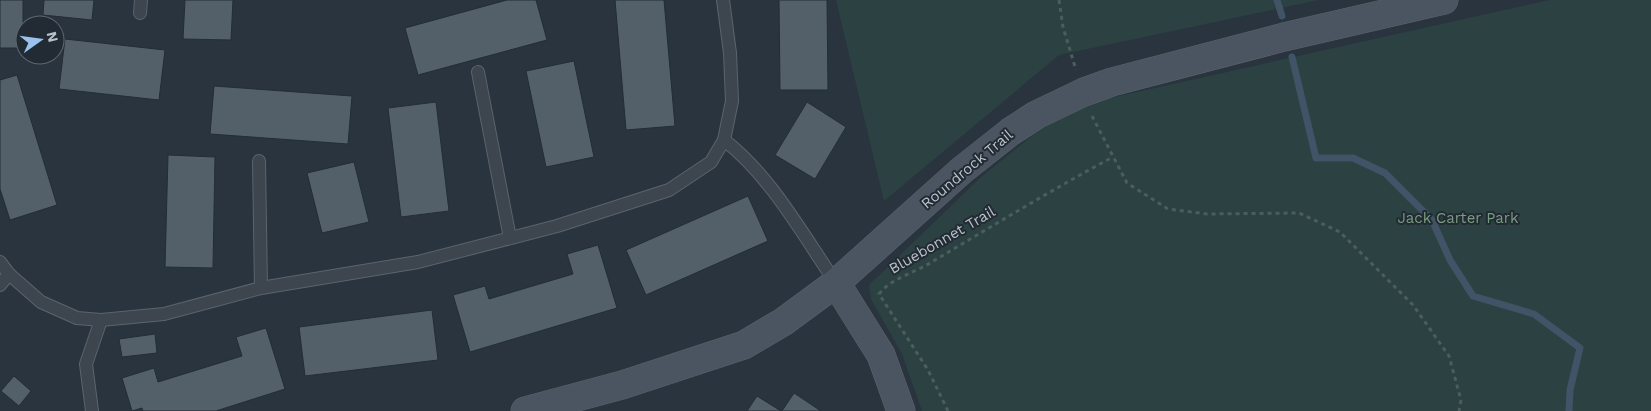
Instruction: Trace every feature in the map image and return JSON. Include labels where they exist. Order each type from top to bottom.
[{"type":"street","name":"Roundrock Trail","points":[[525,411],[622,385],[744,345],[783,322],[836,283],[962,170],[1010,132],[1061,103],[1112,82],[1284,37],[1444,0]]},
{"type":"street","points":[[836,283],[881,355],[901,411]]},
{"type":"lane","points":[[0,262],[9,274],[41,302],[77,318],[101,320],[164,314],[261,288],[418,262],[510,238],[669,190],[711,162],[724,140],[732,101],[730,53],[723,0]]},
{"type":"lane","points":[[478,72],[510,238]]},
{"type":"lane","points":[[724,140],[742,154],[782,205],[836,283]]},
{"type":"lane","points":[[259,161],[261,288]]},
{"type":"lane","points":[[0,285],[9,274]]},
{"type":"lane","points":[[92,411],[86,364],[101,320]]},
{"type":"path","points":[[1059,0],[1063,27],[1077,72]]},
{"type":"path","points":[[1091,112],[1127,183],[1168,209],[1207,214],[1299,213],[1340,232],[1413,305],[1449,356],[1460,400],[1459,411]]},
{"type":"path","name":"Bluebonnet Trail","points":[[948,411],[928,370],[878,294],[885,285],[910,274],[1053,189],[1113,157]]},
{"type":"green space","points":[[836,0],[1319,0],[1059,55],[884,201]]},
{"type":"green space","name":"Jack Carter Park","points":[[1550,0],[1651,0],[1651,411],[922,411],[902,354],[871,299],[869,285],[980,178],[1044,126],[1101,100]]},
{"type":"building","points":[[0,0],[23,0],[23,15],[15,15],[15,48],[0,48]]},
{"type":"building","points":[[44,0],[94,0],[92,20],[65,17],[65,15],[43,15]]},
{"type":"building","points":[[185,0],[233,0],[231,40],[183,39]]},
{"type":"building","points":[[507,0],[536,0],[547,40],[418,75],[405,28]]},
{"type":"building","points":[[615,0],[664,0],[675,126],[626,130]]},
{"type":"building","points":[[779,0],[827,0],[828,90],[780,90]]},
{"type":"building","points":[[65,39],[165,50],[159,100],[59,89],[62,65],[65,65]]},
{"type":"building","points":[[574,61],[594,157],[546,167],[526,71]]},
{"type":"building","points":[[17,75],[57,205],[10,220],[0,189],[0,80]]},
{"type":"building","points":[[214,86],[352,96],[348,144],[210,134]]},
{"type":"building","points":[[436,102],[449,211],[401,217],[388,108]]},
{"type":"building","points":[[807,102],[846,127],[815,179],[775,155]]},
{"type":"building","points":[[168,155],[215,157],[213,268],[165,267]]},
{"type":"building","points":[[354,162],[369,222],[322,233],[307,173]]},
{"type":"building","points":[[748,196],[768,241],[646,295],[626,250]]},
{"type":"building","points":[[598,245],[617,308],[470,352],[453,295],[485,286],[489,299],[573,274],[567,254]]},
{"type":"building","points":[[432,310],[438,360],[305,376],[299,327]]},
{"type":"building","points":[[266,328],[285,389],[216,411],[143,411],[142,408],[132,411],[122,378],[154,368],[158,382],[242,356],[236,337]]},
{"type":"building","points":[[155,334],[157,353],[122,357],[119,339]]},
{"type":"building","points":[[14,376],[31,391],[19,406],[1,391]]},
{"type":"building","points":[[794,393],[821,411],[782,411]]},
{"type":"building","points":[[757,396],[781,411],[747,411]]},
{"type":"waterway","points":[[1277,0],[1282,16]]},
{"type":"waterway","points":[[1292,57],[1316,158],[1353,158],[1385,173],[1432,220],[1450,260],[1473,296],[1534,314],[1580,348],[1570,390],[1569,411]]}]
